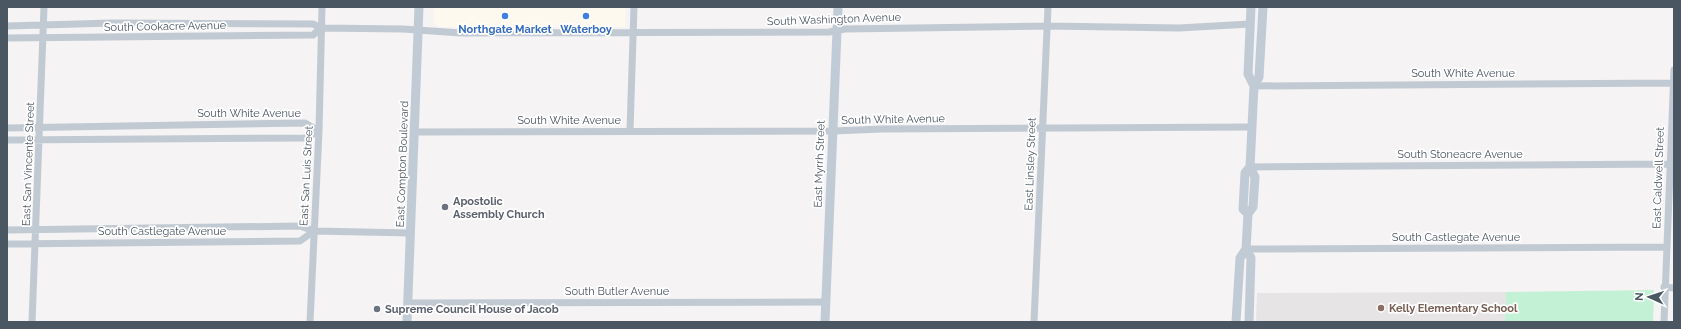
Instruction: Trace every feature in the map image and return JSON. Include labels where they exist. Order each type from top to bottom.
[{"type":"main road","name":"East Compton Boulevard","points":[[407,322],[409,303],[419,7]]},
{"type":"main road","name":"East Myrrh Street","points":[[825,322],[838,7]]},
{"type":"main road","points":[[1236,322],[1240,258],[1246,249],[1248,214],[1253,207],[1255,177],[1250,167],[1254,86],[1248,74],[1251,7]]},
{"type":"main road","points":[[1254,86],[1260,77],[1263,7]]},
{"type":"main road","points":[[1246,249],[1251,258],[1248,322]]},
{"type":"street","name":"East San Vincente Street","points":[[32,322],[44,7]]},
{"type":"street","name":"East San Luis Street","points":[[310,322],[319,131],[322,7]]},
{"type":"street","points":[[630,130],[634,7]]},
{"type":"street","name":"East Linsley Street","points":[[1034,322],[1048,7]]},
{"type":"street","name":"South Cookacre Avenue","points":[[7,26],[112,23],[313,24],[321,28],[418,31]]},
{"type":"street","name":"South Washington Avenue","points":[[418,31],[461,33],[837,31],[845,29],[1047,26],[1178,28],[1250,24]]},
{"type":"street","name":"South Cookacre Avenue","points":[[7,38],[313,35],[321,28]]},
{"type":"street","name":"East Caldwell Street","points":[[1664,321],[1666,247],[1671,206],[1670,164],[1673,122],[1674,70]]},
{"type":"street","name":"South White Avenue","points":[[1254,86],[1673,83]]},
{"type":"street","name":"South White Avenue","points":[[7,128],[40,126],[305,123],[319,131]]},
{"type":"street","name":"South White Avenue","points":[[415,132],[630,130],[833,131],[882,129],[1252,127]]},
{"type":"street","points":[[7,140],[305,138],[319,131]]},
{"type":"street","name":"South Stoneacre Avenue","points":[[1250,167],[1670,164]]},
{"type":"street","name":"South Castlegate Avenue","points":[[7,230],[300,226],[314,232],[411,233]]},
{"type":"street","name":"South Castlegate Avenue","points":[[7,244],[300,241],[314,232]]},
{"type":"street","name":"South Castlegate Avenue","points":[[1246,249],[1666,247]]},
{"type":"street","points":[[1664,288],[1674,288]]},
{"type":"street","name":"South Butler Avenue","points":[[409,303],[826,302]]},
{"type":"shaded area","points":[[434,7],[626,7],[625,27],[438,27],[434,22]]},
{"type":"shaded area","name":"Kelly Elementary School","points":[[1506,292],[1505,322],[1256,322],[1257,293]]},
{"type":"green space","points":[[1654,290],[1653,322],[1505,322],[1506,292]]},
{"type":"place","name":"Northgate Market","points":[[505,16]]},
{"type":"place","name":"Waterboy","points":[[586,16]]},
{"type":"place","name":"Apostolic Assembly Church","points":[[445,207]]},
{"type":"place","name":"Kelly Elementary School","points":[[1381,308]]},
{"type":"place","name":"Supreme Council House of Jacob","points":[[377,309]]}]
